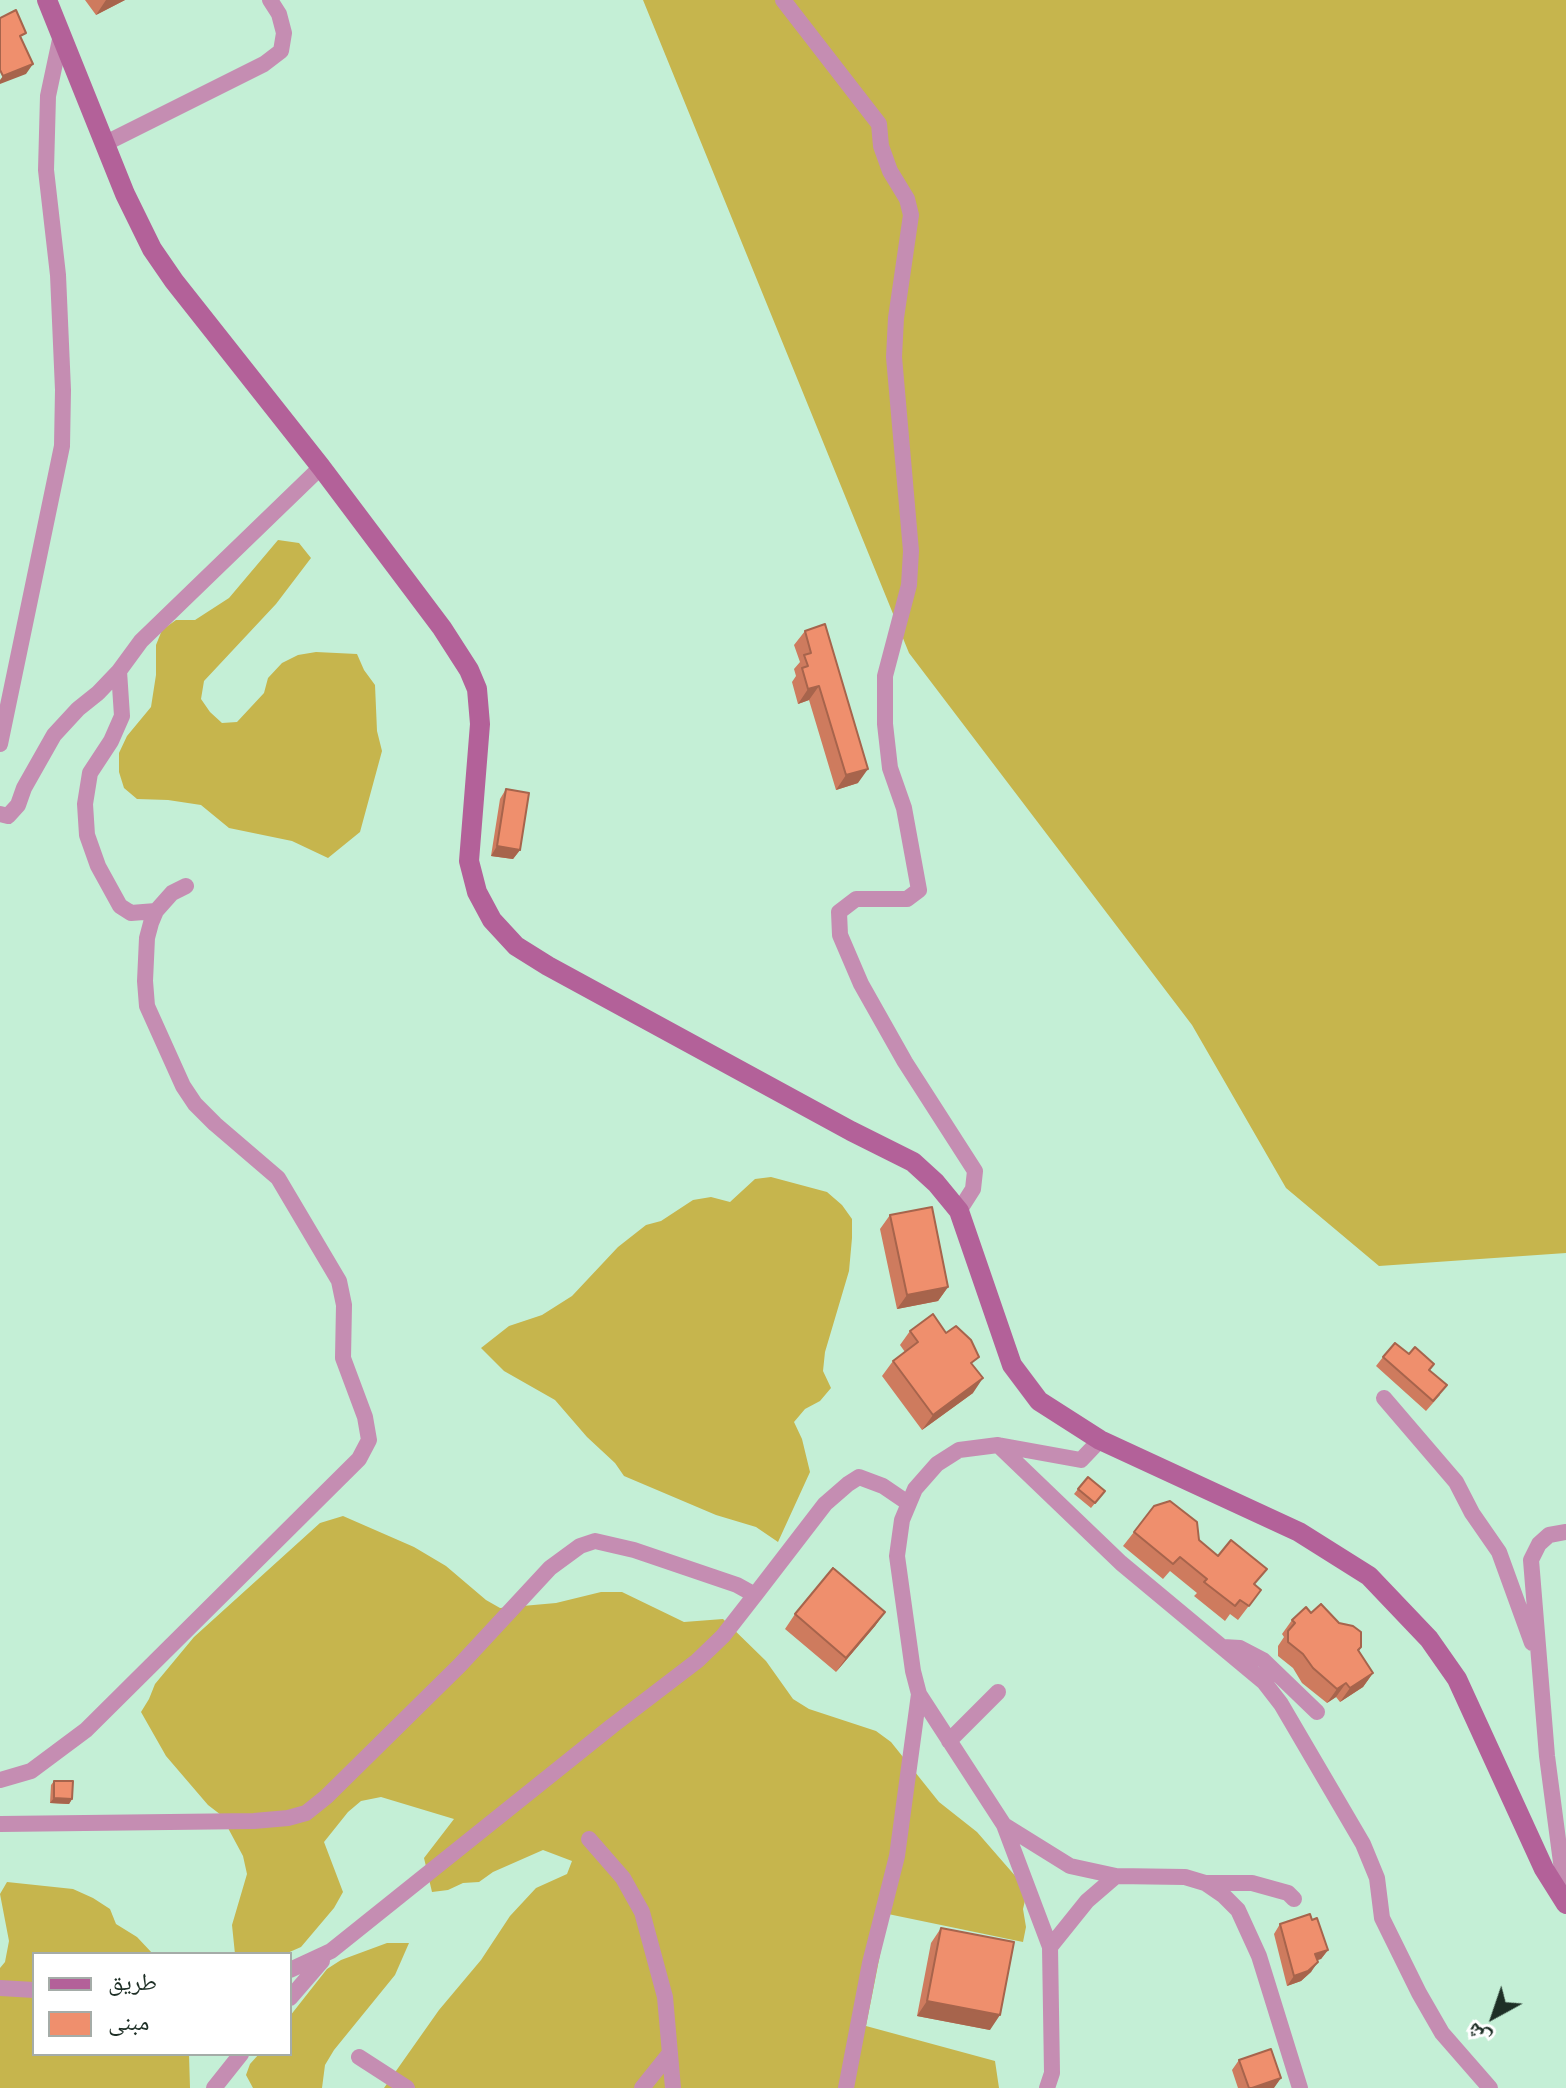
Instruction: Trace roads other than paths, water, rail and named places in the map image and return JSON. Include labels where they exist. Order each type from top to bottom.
[{"type":"street","points":[[47,0],[125,194],[152,249],[321,467],[442,628],[469,670],[477,689],[480,724],[469,861],[477,892],[492,920],[516,946],[548,966],[837,1124],[913,1162],[959,1211],[1012,1365],[1039,1401],[1100,1440],[1299,1532],[1369,1576],[1429,1639],[1457,1679],[1544,1869],[1562,1899]]},
{"type":"street","points":[[106,143],[264,64],[281,51],[284,33],[279,14],[270,0]]},
{"type":"street","points":[[783,0],[879,124],[881,146],[890,171],[907,199],[911,215],[896,318],[894,357],[911,551],[909,585],[885,676],[885,724],[890,768],[904,808],[919,890],[907,899],[856,899],[839,912],[840,935],[861,984],[905,1062],[975,1171],[973,1189],[959,1211]]},
{"type":"street","points":[[0,744],[62,446],[58,275],[46,170],[48,96],[61,35]]},
{"type":"street","points":[[0,814],[8,816],[18,805],[24,788],[54,735],[119,671],[141,641],[321,467]]},
{"type":"street","points":[[119,671],[122,716],[111,741],[90,773],[85,804],[87,835],[98,866],[120,906],[131,913],[156,911]]},
{"type":"street","points":[[0,1780],[31,1771],[86,1730],[359,1459],[369,1440],[365,1417],[343,1358],[344,1305],[339,1281],[278,1178],[195,1104],[183,1086],[147,1006],[147,938],[156,911],[172,893],[186,886]]},
{"type":"street","points":[[1384,1398],[1456,1482],[1472,1513],[1499,1552],[1539,1664]]},
{"type":"street","points":[[1060,2088],[1049,2080],[1050,1947],[1004,1825],[919,1694],[897,1556],[902,1520],[915,1489],[937,1464],[959,1450],[998,1445],[1081,1460],[1100,1440]]},
{"type":"street","points":[[998,1445],[1121,1563],[1264,1682],[1281,1704],[1363,1844],[1377,1878],[1382,1918],[1412,1980],[1442,2033],[1490,2088]]},
{"type":"street","points":[[292,1996],[331,1951],[697,1661],[747,1608],[825,1504],[848,1484],[859,1477],[883,1486],[908,1503]]},
{"type":"street","points":[[1562,1899],[1562,1870],[1547,1756],[1531,1560],[1539,1544],[1549,1535],[1566,1532]]},
{"type":"street","points":[[0,1824],[254,1821],[306,1813],[336,1788],[460,1665],[550,1568],[566,1554],[595,1541],[710,1575],[755,1595]]},
{"type":"street","points":[[1223,1647],[1240,1648],[1263,1660],[1317,1712]]},
{"type":"street","points":[[949,1741],[998,1692]]},
{"type":"street","points":[[846,2088],[870,1963],[897,1856],[919,1694]]},
{"type":"street","points":[[1004,1825],[1070,1866],[1116,1876],[1174,1876],[1205,1883],[1252,1883],[1288,1893],[1294,1899]]},
{"type":"street","points":[[589,1839],[623,1878],[642,1912],[665,1997],[673,2088]]},
{"type":"street","points":[[1050,1947],[1087,1901],[1116,1876]]},
{"type":"street","points":[[1205,1883],[1238,1910],[1259,1956],[1300,2088]]},
{"type":"street","points":[[292,1969],[331,1951]]},
{"type":"street","points":[[0,1988],[32,1990]]},
{"type":"street","points":[[642,2088],[670,2053]]},
{"type":"street","points":[[214,2088],[239,2056]]},
{"type":"street","points":[[359,2057],[407,2088]]}]
